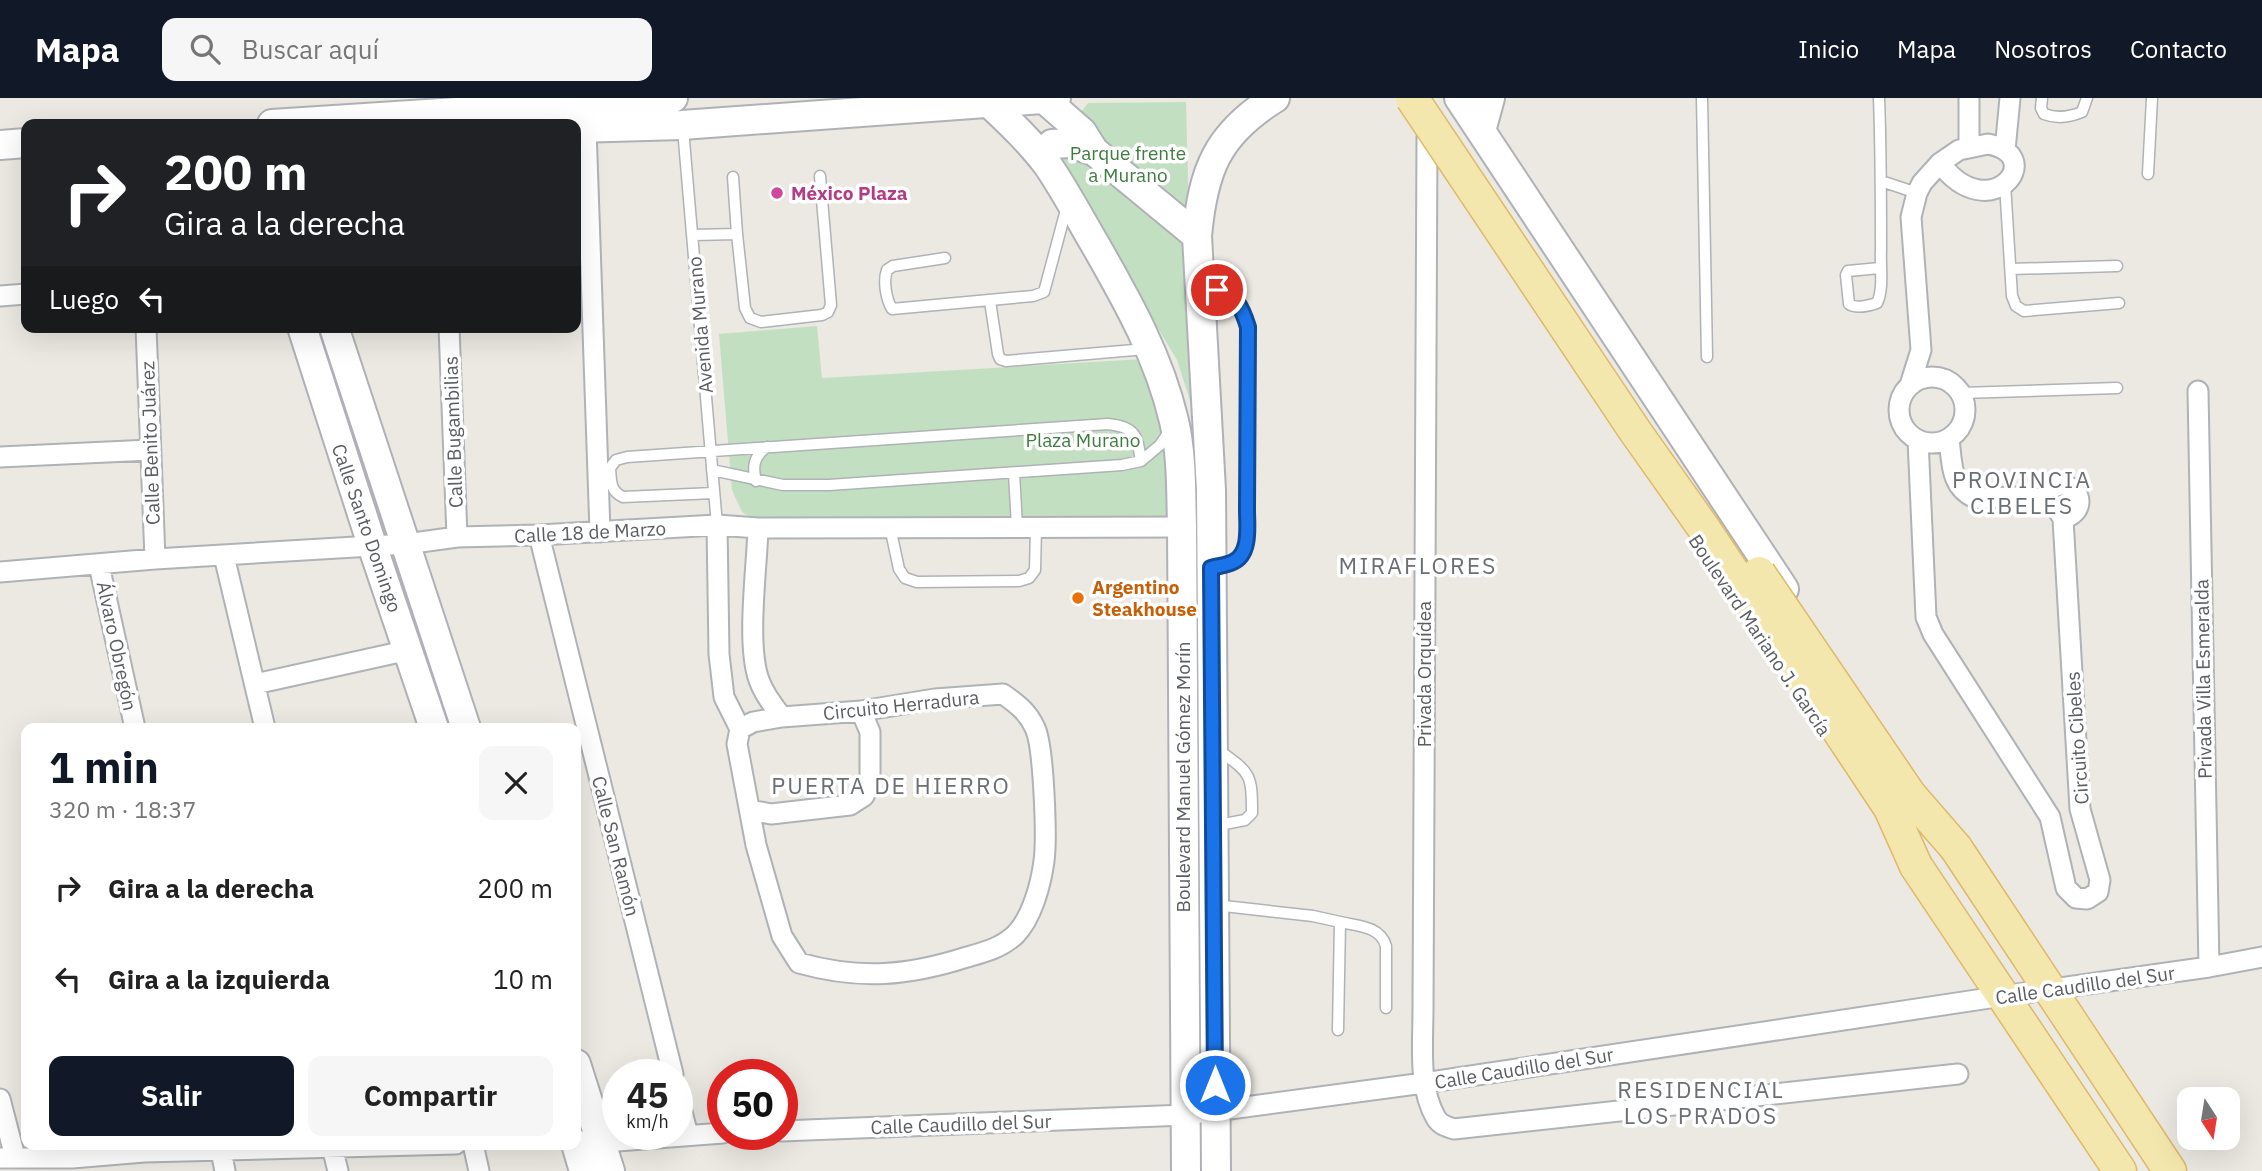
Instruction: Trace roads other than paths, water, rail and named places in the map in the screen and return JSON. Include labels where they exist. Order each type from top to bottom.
[{"type":"main road","points":[[341,119],[603,100],[673,98]]},
{"type":"main road","name":"Boulevard Manuel Gómez Morín","points":[[1186,1171],[1197,568],[1211,490],[1197,236],[1200,204],[1209,171],[1220,148],[1236,127],[1275,98]]},
{"type":"main road","name":"Boulevard Mariano J. García","points":[[1400,98],[2120,1171]]},
{"type":"main road","points":[[1412,98],[1634,432],[1705,530],[1890,808],[1916,866]]},
{"type":"main road","points":[[1436,98],[1625,386],[1720,516],[1910,795],[1956,848]]},
{"type":"main road","points":[[1459,98],[2170,1171]]},
{"type":"main road","points":[[1481,131],[1490,98]]},
{"type":"main road","points":[[581,128],[682,125],[986,100],[1057,102],[1082,131],[1094,151],[1197,236]]},
{"type":"main road","name":"Boulevard Manuel Gómez Morín","points":[[986,100],[1049,154],[1069,198],[1151,348],[1174,423],[1179,455],[1182,527],[1197,568],[1214,746],[1216,1171]]},
{"type":"main road","points":[[1049,154],[1057,102]]},
{"type":"main road","points":[[1049,154],[1070,143],[1094,151]]},
{"type":"main road","points":[[0,145],[21,144]]},
{"type":"main road","points":[[0,163],[21,161]]},
{"type":"main road","points":[[1545,315],[1583,286]]},
{"type":"main road","name":"Calle Santo Domingo","points":[[304,333],[432,723]]},
{"type":"main road","name":"Calle Santo Domingo","points":[[336,333],[464,723]]},
{"type":"main road","points":[[2033,1040],[2068,1018]]},
{"type":"main road","points":[[581,1094],[589,1143],[584,1171]]},
{"type":"main road","points":[[589,1143],[610,1171]]},
{"type":"street","points":[[1969,98],[1969,147]]},
{"type":"street","points":[[2004,150],[2010,98]]},
{"type":"street","points":[[581,128],[600,532]]},
{"type":"street","name":"Privada Orquídea","points":[[1427,138],[1424,1083],[1436,1119],[1444,1126],[1454,1129],[1958,1074]]},
{"type":"street","points":[[1921,350],[1945,379],[1961,393],[1966,413],[1957,432],[1949,439],[1939,442],[1918,440],[1909,434],[1899,415],[1903,394],[1910,385],[1921,350],[1911,217],[1917,193],[1940,163],[1949,155],[1969,147],[1988,144],[2004,150],[2015,165],[2013,175],[2005,184],[1986,190],[1970,189],[1951,177],[1940,163]]},
{"type":"street","points":[[0,296],[21,295]]},
{"type":"street","name":"Calle Benito Juárez","points":[[146,333],[155,559]]},
{"type":"street","name":"Calle Bugambilias","points":[[449,333],[457,537]]},
{"type":"street","points":[[1910,385],[1926,377],[1945,379]]},
{"type":"street","name":"Privada Villa Esmeralda","points":[[2198,391],[2209,967]]},
{"type":"street","name":"Circuito Cibeles","points":[[1918,440],[1926,617],[1933,634],[2050,817],[2066,888],[2076,898],[2087,899],[2098,892],[2100,880],[2080,808],[2063,519],[2054,505],[2044,500],[2032,497],[1975,498],[1966,494],[1955,479],[1949,439]]},
{"type":"street","points":[[0,457],[150,450]]},
{"type":"street","name":"Calle 18 de Marzo","points":[[0,572],[155,559],[406,544],[457,537],[717,525],[758,528],[1182,527]]},
{"type":"street","name":"Circuito Herradura","points":[[717,525],[724,697],[740,729],[737,744],[756,845],[782,936],[799,963],[824,970],[876,975],[928,970],[998,948],[1017,933],[1031,911],[1044,860],[1044,809],[1037,730],[1024,709],[1003,694],[936,699],[861,711],[782,717],[753,722],[740,729]]},
{"type":"street","points":[[758,528],[753,652],[759,680],[768,700],[782,717]]},
{"type":"street","name":"Calle San Ramón","points":[[539,535],[669,1059]]},
{"type":"street","points":[[224,556],[264,723]]},
{"type":"street","name":"Álvaro Obregón","points":[[99,565],[134,723]]},
{"type":"street","points":[[255,684],[409,650]]},
{"type":"street","points":[[750,810],[771,814],[850,805],[864,796],[870,781],[870,732],[861,711]]},
{"type":"street","points":[[2050,817],[2080,808]]},
{"type":"street","name":"Calle Caudillo del Sur","points":[[798,1130],[1185,1115],[1424,1083],[2262,957]]},
{"type":"street","points":[[0,1100],[6,1161],[73,1164],[135,1150]]},
{"type":"street","points":[[225,1150],[225,1171]]},
{"type":"street","points":[[333,1150],[338,1171]]},
{"type":"street","points":[[474,1150],[479,1171]]},
{"type":"lane","points":[[1702,98],[1707,357]]},
{"type":"lane","points":[[1879,98],[1881,181],[1880,297],[1877,303],[1854,307],[1849,304],[1846,275],[1849,271],[1880,268]]},
{"type":"lane","points":[[2042,98],[2041,108],[2044,114],[2051,117],[2071,117],[2082,112],[2087,98]]},
{"type":"lane","points":[[2148,174],[2152,98]]},
{"type":"lane","name":"Avenida Murano","points":[[682,125],[717,525]]},
{"type":"lane","points":[[733,177],[745,309],[750,318],[761,322],[822,315],[828,312],[831,305],[820,176]]},
{"type":"lane","points":[[1881,181],[1917,193]]},
{"type":"lane","points":[[2005,184],[2012,296],[2016,306],[2024,311],[2119,303]]},
{"type":"lane","points":[[946,258],[893,266],[887,270],[885,275],[888,303],[892,309],[1033,296],[1044,292],[1069,198]]},
{"type":"lane","points":[[692,235],[737,234]]},
{"type":"lane","points":[[2011,269],[2117,266]]},
{"type":"lane","points":[[1197,568],[1235,562],[1243,552],[1247,537],[1248,327],[1234,298],[1199,282]]},
{"type":"lane","points":[[990,300],[998,354],[1000,359],[1006,361],[1151,348]]},
{"type":"lane","points":[[1961,393],[2117,387]]},
{"type":"lane","points":[[712,470],[783,485],[829,485],[1122,465],[1141,461],[1160,445],[1174,423]]},
{"type":"lane","points":[[714,493],[623,497],[615,494],[610,468],[616,460],[627,457],[710,449],[1108,424],[1126,426],[1137,437],[1141,461]]},
{"type":"lane","points":[[756,481],[754,461],[767,447]]},
{"type":"lane","points":[[890,527],[899,569],[905,578],[930,582],[1019,581],[1029,578],[1035,570],[1014,472]]},
{"type":"lane","points":[[1214,746],[1244,768],[1252,785],[1250,818],[1214,827]]},
{"type":"lane","points":[[1214,905],[1312,916],[1376,931],[1383,936],[1386,946],[1386,1008]]},
{"type":"lane","points":[[1338,1030],[1340,922]]},
{"type":"place","name":"México Plaza","points":[[777,193]]},
{"type":"place","name":"Argentino Steakhouse","points":[[1078,598]]},
{"type":"district","name":"PROVINCIA CIBELES","points":[[2022,492]]},
{"type":"district","name":"MIRAFLORES","points":[[1418,565]]},
{"type":"district","name":"PUERTA DE HIERRO","points":[[891,785]]},
{"type":"district","name":"RESIDENCIAL LOS PRADOS","points":[[1701,1102]]},
{"type":"park label","name":"Parque frente a Murano","points":[[1128,164]]},
{"type":"park label","name":"Plaza Murano","points":[[1083,440]]}]
